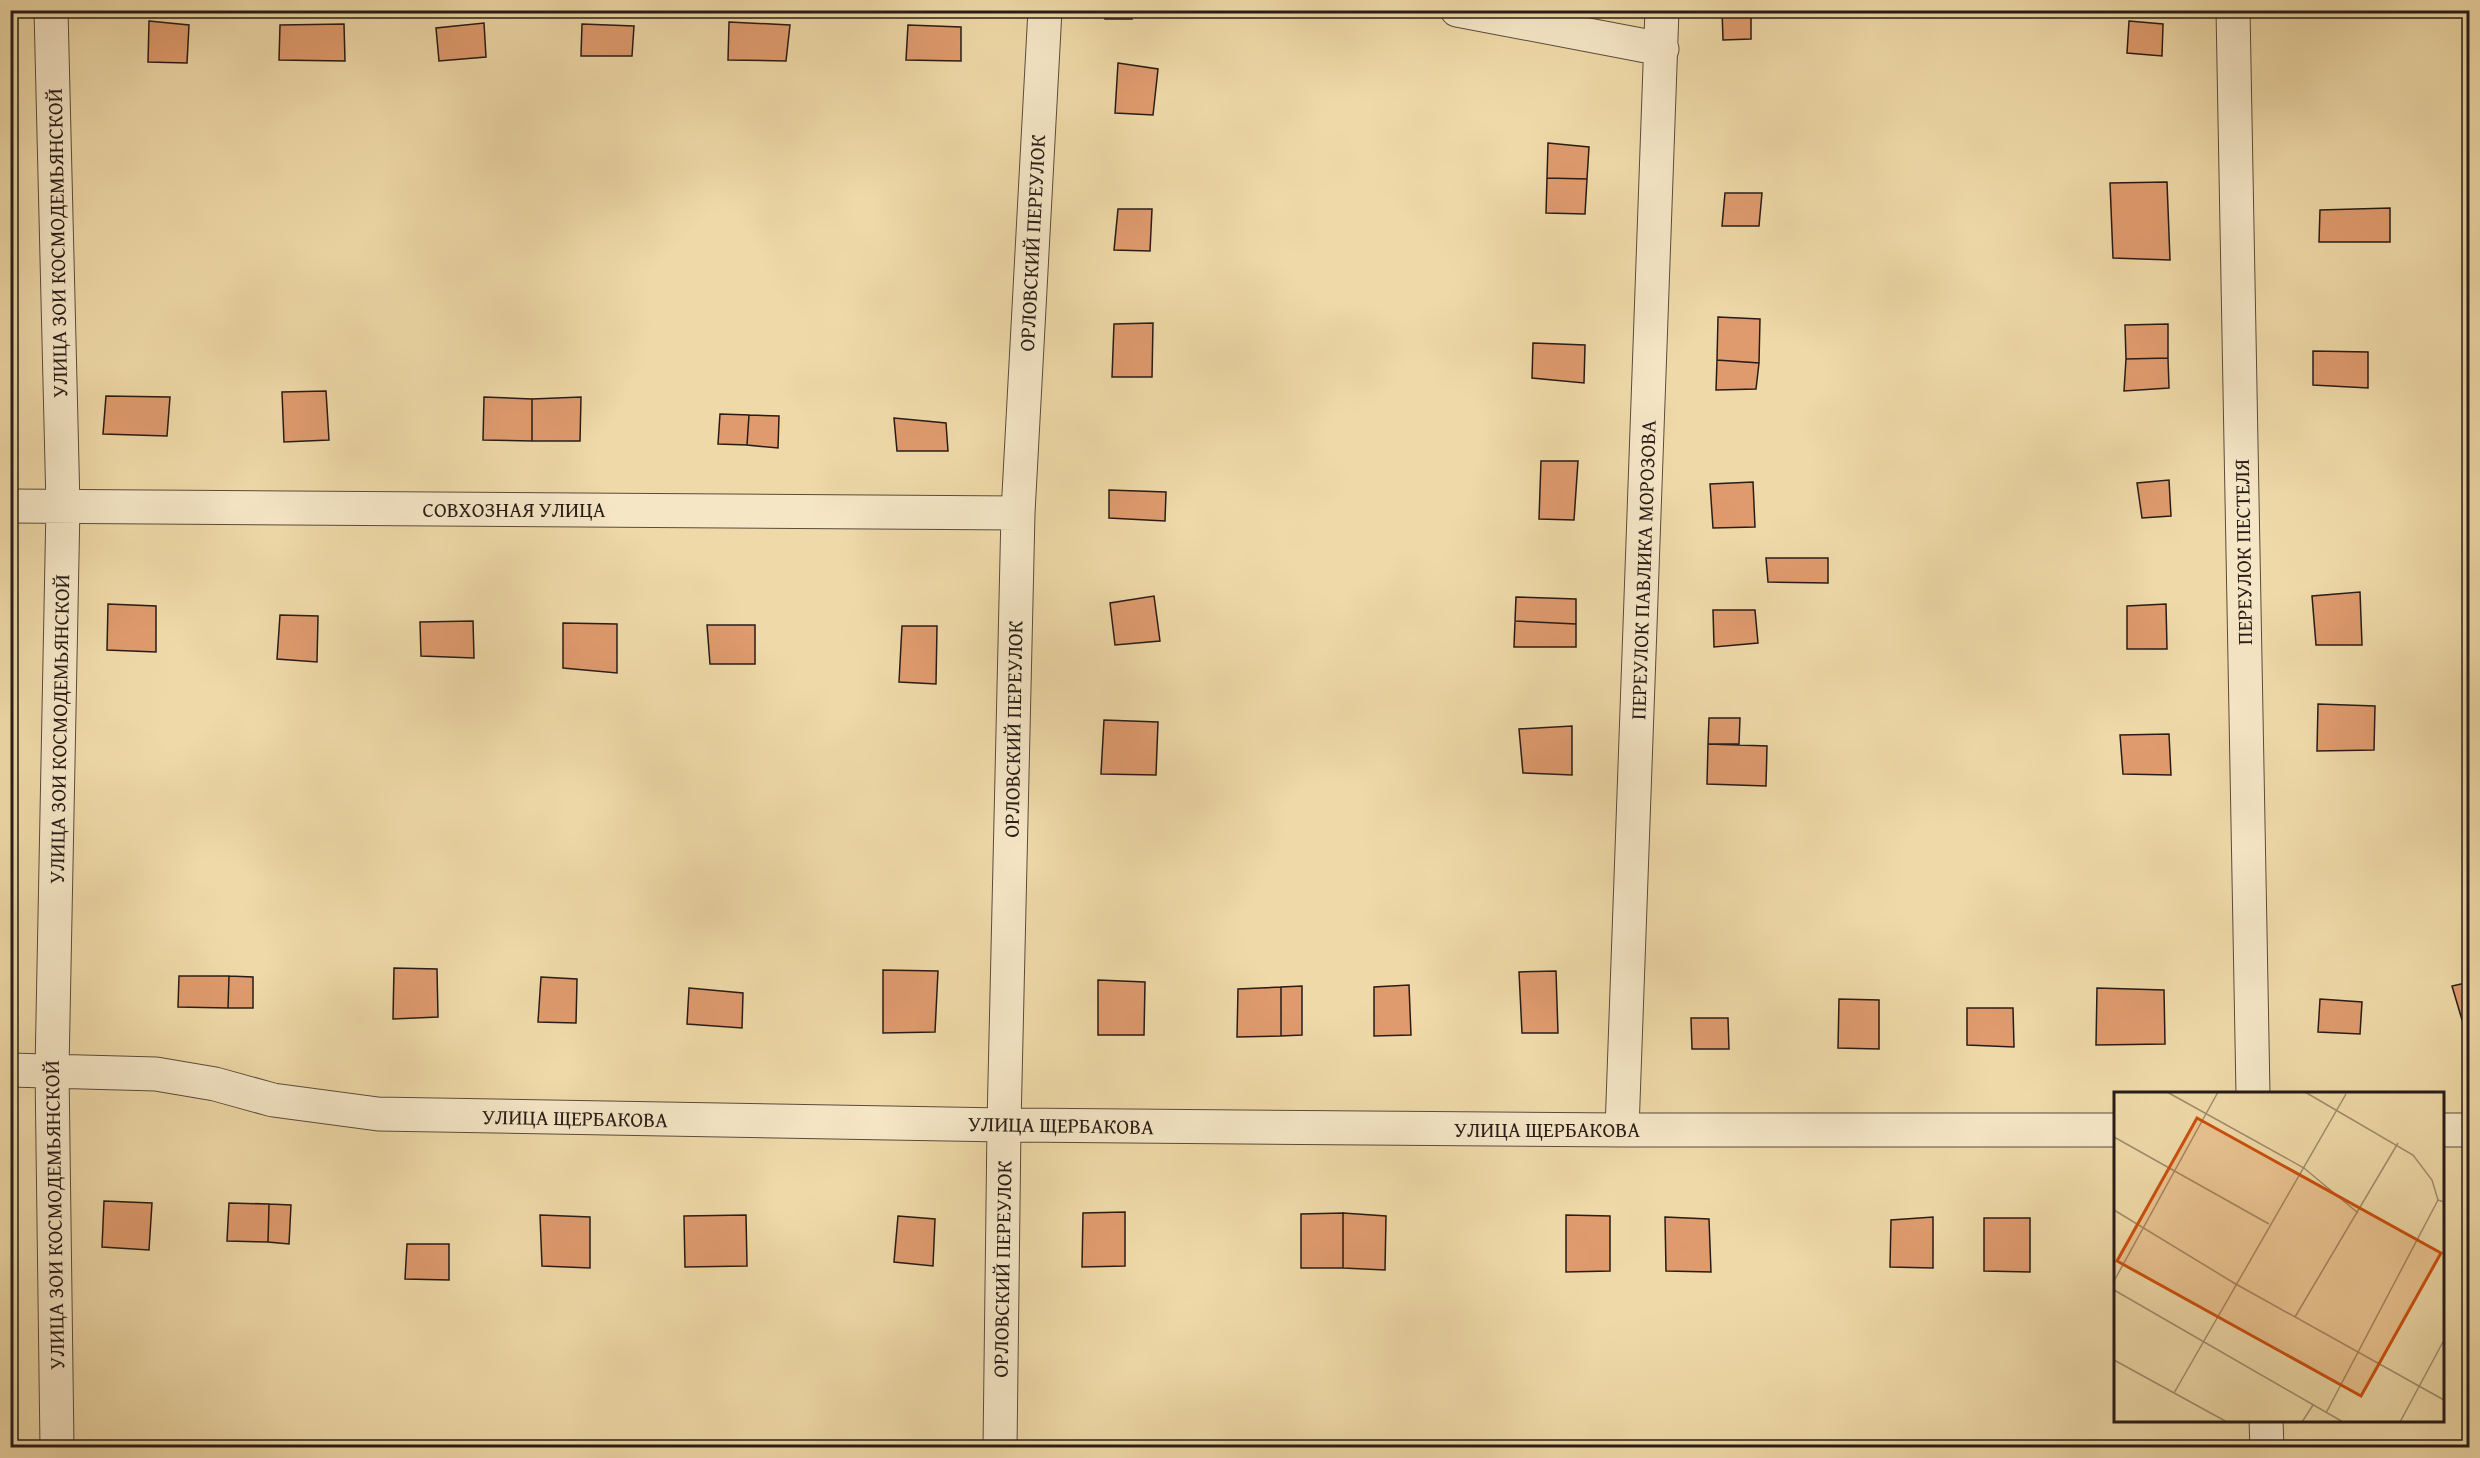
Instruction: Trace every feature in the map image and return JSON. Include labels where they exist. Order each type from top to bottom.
[{"type":"street","name":"УЛИЦА ЗОИ КОСМОДЕМЬЯНСКОЙ","points":[[51,10],[63,506],[52,1070],[57,1448]]},
{"type":"street","name":"ОРЛОВСКИЙ ПЕРЕУЛОК","points":[[1000,1448],[1004,1125],[1018,513],[1044,10]]},
{"type":"street","points":[[1457,10],[1662,49]]},
{"type":"street","name":"ПЕРЕУЛОК ПАВЛИКА МОРОЗОВА","points":[[1622,1130],[1662,10]]},
{"type":"street","name":"ПЕРЕУЛОК ПЕСТЕЛЯ","points":[[2233,10],[2253,1092]]},
{"type":"street","name":"СОВХОЗНАЯ УЛИЦА","points":[[10,506],[1018,513]]},
{"type":"street","name":"УЛИЦА ЩЕРБАКОВА","points":[[10,1070],[156,1074],[215,1084],[273,1100],[378,1114],[1004,1125],[1622,1130],[2114,1130]]},
{"type":"street","points":[[2444,1130],[2469,1130]]},
{"type":"street","points":[[2266,1422],[2267,1448]]},
{"type":"building","points":[[1105,10],[1132,10],[1132,19],[1105,19]]},
{"type":"building","points":[[1722,10],[1751,10],[1751,39],[1723,40]]},
{"type":"building","points":[[149,21],[189,25],[187,63],[148,62]]},
{"type":"building","points":[[2129,21],[2163,24],[2162,56],[2127,53]]},
{"type":"building","points":[[729,22],[790,25],[786,61],[728,60]]},
{"type":"building","points":[[484,23],[486,57],[439,61],[436,28]]},
{"type":"building","points":[[344,24],[345,61],[279,60],[280,25]]},
{"type":"building","points":[[582,24],[634,26],[632,56],[581,56]]},
{"type":"building","points":[[908,25],[961,27],[961,61],[906,60]]},
{"type":"building","points":[[1118,63],[1158,69],[1153,115],[1115,113]]},
{"type":"building","points":[[1548,143],[1589,147],[1587,179],[1547,178]]},
{"type":"building","points":[[1547,178],[1587,179],[1585,214],[1546,213]]},
{"type":"building","points":[[2167,182],[2170,260],[2113,258],[2110,183]]},
{"type":"building","points":[[1725,193],[1762,193],[1759,226],[1722,226]]},
{"type":"building","points":[[2390,208],[2390,242],[2319,242],[2320,210]]},
{"type":"building","points":[[1118,209],[1152,209],[1150,251],[1114,250]]},
{"type":"building","points":[[1718,317],[1760,319],[1759,363],[1717,360]]},
{"type":"building","points":[[1153,323],[1152,377],[1112,377],[1114,324]]},
{"type":"building","points":[[2168,324],[2168,358],[2126,359],[2125,325]]},
{"type":"building","points":[[1533,343],[1585,345],[1584,383],[1532,378]]},
{"type":"building","points":[[2313,351],[2368,352],[2368,388],[2313,385]]},
{"type":"building","points":[[2168,358],[2169,388],[2124,391],[2126,359]]},
{"type":"building","points":[[1717,360],[1759,363],[1756,389],[1716,390]]},
{"type":"building","points":[[326,391],[329,440],[284,442],[282,392]]},
{"type":"building","points":[[106,396],[170,397],[167,436],[103,434]]},
{"type":"building","points":[[484,397],[532,399],[532,441],[483,440]]},
{"type":"building","points":[[581,397],[580,441],[532,441],[532,399]]},
{"type":"building","points":[[720,414],[749,415],[747,445],[718,444]]},
{"type":"building","points":[[749,415],[779,416],[778,448],[747,445]]},
{"type":"building","points":[[894,418],[946,423],[948,451],[897,451]]},
{"type":"building","points":[[1541,461],[1578,461],[1574,520],[1539,519]]},
{"type":"building","points":[[2169,480],[2171,516],[2142,518],[2137,483]]},
{"type":"building","points":[[1753,482],[1755,527],[1713,528],[1710,484]]},
{"type":"building","points":[[1109,490],[1166,492],[1165,521],[1109,518]]},
{"type":"building","points":[[1766,558],[1828,558],[1828,583],[1768,582]]},
{"type":"building","points":[[2360,592],[2362,645],[2316,645],[2312,596]]},
{"type":"building","points":[[1154,596],[1160,641],[1115,645],[1110,603]]},
{"type":"building","points":[[1516,597],[1576,599],[1576,624],[1515,621]]},
{"type":"building","points":[[108,604],[156,606],[156,652],[107,650]]},
{"type":"building","points":[[2166,604],[2167,649],[2127,649],[2127,606]]},
{"type":"building","points":[[1713,610],[1755,610],[1758,643],[1714,647]]},
{"type":"building","points":[[280,615],[318,616],[317,662],[277,659]]},
{"type":"building","points":[[473,621],[474,658],[421,656],[420,622]]},
{"type":"building","points":[[1515,621],[1576,624],[1576,647],[1514,647]]},
{"type":"building","points":[[563,623],[617,624],[617,673],[563,668]]},
{"type":"building","points":[[707,625],[755,625],[755,664],[710,664]]},
{"type":"building","points":[[902,626],[937,626],[936,684],[899,682]]},
{"type":"building","points":[[2318,704],[2375,706],[2374,750],[2317,751]]},
{"type":"building","points":[[1709,718],[1740,718],[1739,744],[1708,744]]},
{"type":"building","points":[[1104,720],[1158,722],[1156,775],[1101,774]]},
{"type":"building","points":[[1572,726],[1572,775],[1523,773],[1519,729]]},
{"type":"building","points":[[2169,734],[2171,775],[2123,774],[2120,735]]},
{"type":"building","points":[[1708,744],[1767,746],[1766,786],[1707,784]]},
{"type":"building","points":[[394,968],[437,969],[438,1017],[393,1019]]},
{"type":"building","points":[[883,970],[938,971],[935,1032],[883,1033]]},
{"type":"building","points":[[1556,971],[1558,1033],[1522,1033],[1519,972]]},
{"type":"building","points":[[179,976],[229,976],[228,1008],[178,1007]]},
{"type":"building","points":[[229,976],[253,977],[253,1008],[228,1008]]},
{"type":"building","points":[[541,977],[577,979],[576,1023],[538,1022]]},
{"type":"building","points":[[1098,980],[1145,982],[1144,1035],[1098,1035]]},
{"type":"building","points":[[2470,982],[2470,1029],[2465,1030],[2452,986]]},
{"type":"building","points":[[1409,985],[1411,1035],[1374,1036],[1374,987]]},
{"type":"building","points":[[1302,986],[1302,1035],[1281,1036],[1281,987]]},
{"type":"building","points":[[1281,987],[1281,1036],[1237,1037],[1238,989]]},
{"type":"building","points":[[689,988],[743,993],[742,1028],[687,1024]]},
{"type":"building","points":[[2097,988],[2164,990],[2165,1044],[2096,1045]]},
{"type":"building","points":[[1839,999],[1879,1000],[1879,1049],[1838,1048]]},
{"type":"building","points":[[2320,999],[2362,1002],[2360,1034],[2318,1032]]},
{"type":"building","points":[[1967,1008],[2013,1008],[2014,1047],[1967,1045]]},
{"type":"building","points":[[1691,1018],[1728,1018],[1729,1049],[1692,1049]]},
{"type":"building","points":[[104,1201],[152,1203],[149,1250],[102,1247]]},
{"type":"building","points":[[229,1203],[269,1204],[268,1242],[227,1241]]},
{"type":"building","points":[[269,1204],[291,1205],[289,1244],[268,1242]]},
{"type":"building","points":[[1125,1212],[1125,1266],[1082,1267],[1083,1213]]},
{"type":"building","points":[[1343,1213],[1386,1216],[1385,1270],[1343,1268]]},
{"type":"building","points":[[1343,1213],[1343,1268],[1301,1268],[1301,1214]]},
{"type":"building","points":[[540,1215],[590,1217],[590,1268],[542,1266]]},
{"type":"building","points":[[746,1215],[747,1266],[685,1267],[684,1216]]},
{"type":"building","points":[[1566,1215],[1610,1216],[1610,1271],[1566,1272]]},
{"type":"building","points":[[898,1216],[935,1219],[933,1266],[894,1262]]},
{"type":"building","points":[[1665,1217],[1709,1219],[1711,1272],[1666,1271]]},
{"type":"building","points":[[1933,1217],[1933,1268],[1890,1267],[1891,1220]]},
{"type":"building","points":[[1984,1218],[2030,1218],[2030,1272],[1984,1271]]},
{"type":"building","points":[[407,1244],[449,1244],[449,1280],[405,1279]]}]
